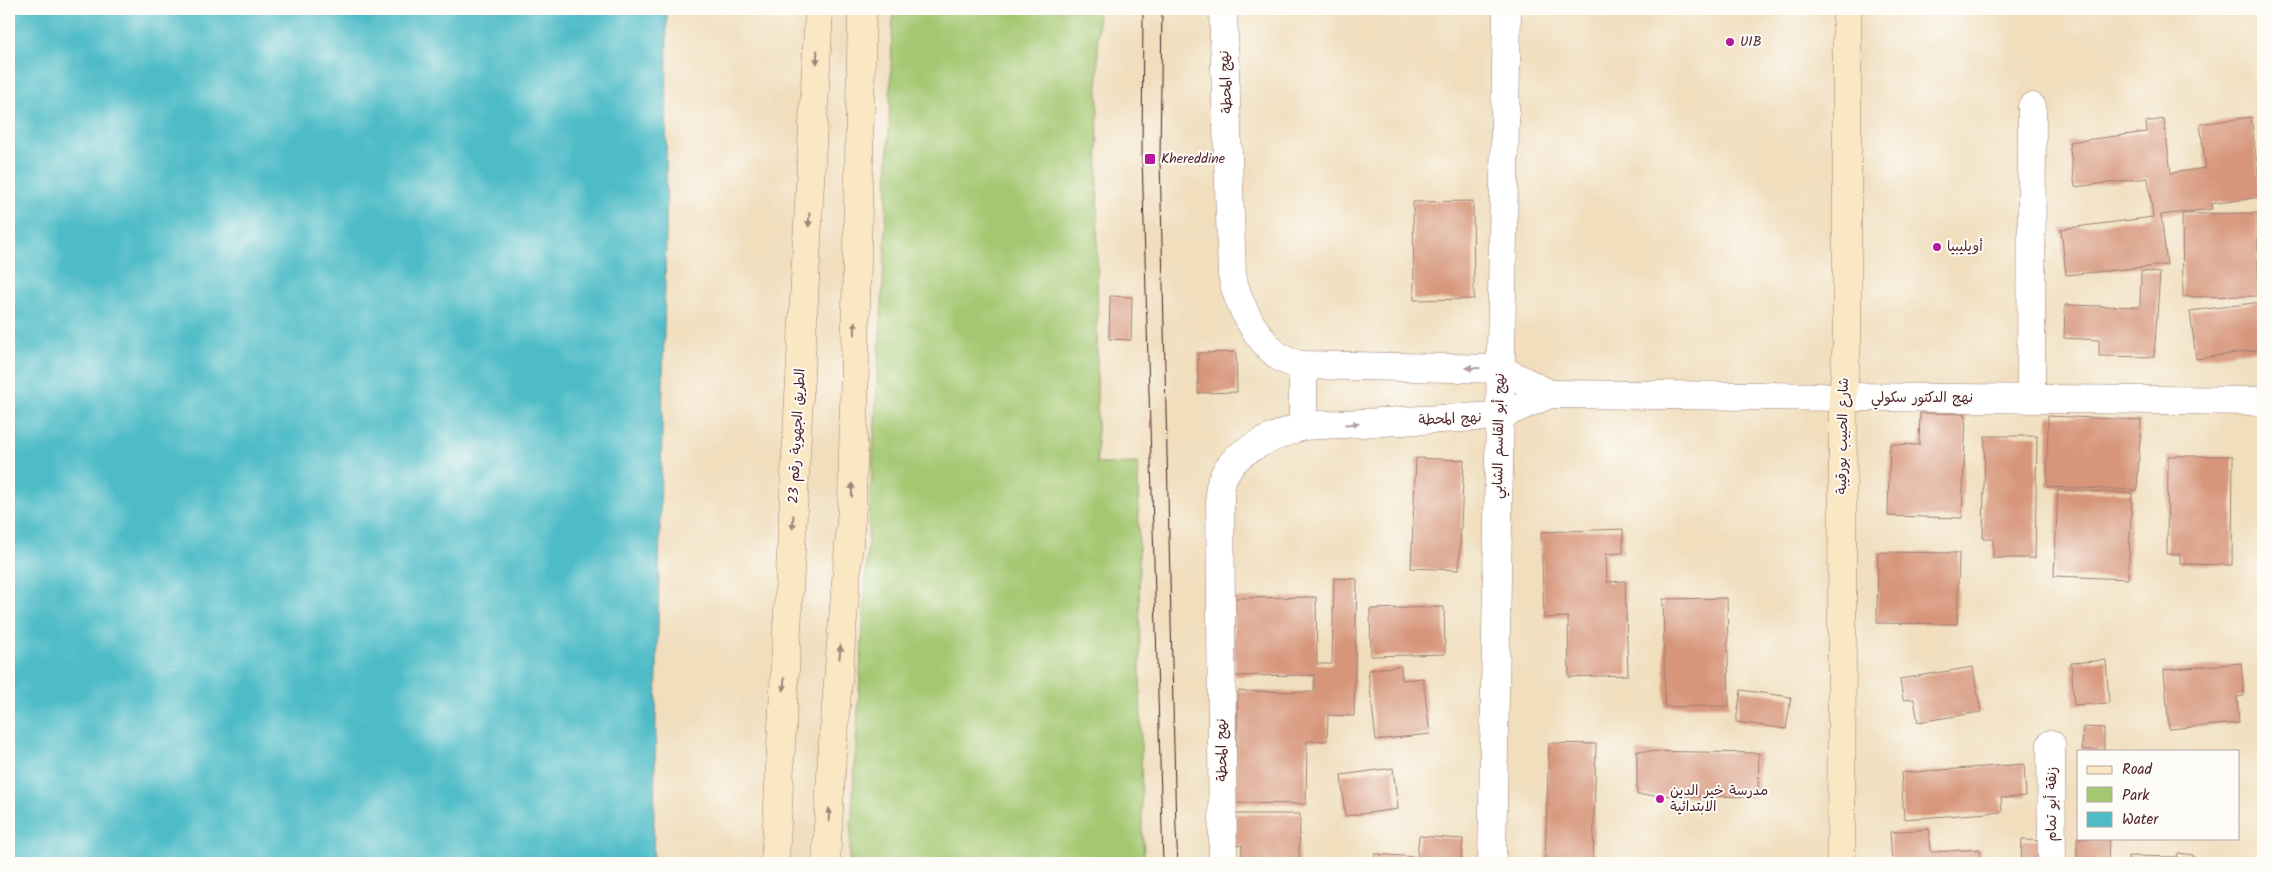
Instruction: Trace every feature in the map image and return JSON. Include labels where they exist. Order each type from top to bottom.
[{"type":"main road","name":"الطريق الجهوية رقم 23","points":[[776,863],[819,9]]},
{"type":"main road","points":[[826,863],[832,755],[852,507],[862,9]]},
{"type":"main road","name":"شارع الحبيب بورقيبة","points":[[1841,863],[1843,397],[1847,340],[1847,9]]},
{"type":"street","name":"نهج المحطة","points":[[1222,9],[1232,265],[1235,288],[1255,327],[1270,348],[1286,360],[1303,365],[1500,368],[1550,394]]},
{"type":"street","name":"نهج أبو القاسم الشابي","points":[[1492,863],[1507,9]]},
{"type":"street","points":[[2031,399],[2032,107]]},
{"type":"street","points":[[1303,365],[1303,426]]},
{"type":"street","name":"نهج المحطة","points":[[1223,863],[1220,487],[1222,475],[1238,456],[1276,436],[1303,426],[1499,416],[1550,394]]},
{"type":"street","name":"نهج الدكتور سكولي","points":[[1550,394],[2263,401]]},
{"type":"street","name":"زنقة أبو تمام","points":[[2051,744],[2052,863]]},
{"type":"green space","points":[[893,9],[1098,9],[1097,464],[1138,463],[1142,830],[1145,863],[849,863],[885,248]]},
{"type":"water","points":[[9,9],[667,9],[666,239],[653,863],[9,863]]},
{"type":"building","points":[[2251,117],[2261,197],[2211,204],[2212,209],[2161,215],[2167,265],[2066,275],[2061,229],[2153,217],[2148,178],[2075,187],[2069,142],[2147,132],[2146,122],[2164,119],[2171,173],[2206,168],[2200,124]]},
{"type":"building","points":[[1473,201],[1474,299],[1414,300],[1413,202]]},
{"type":"building","points":[[2257,213],[2259,296],[2183,297],[2182,214]]},
{"type":"building","points":[[2141,271],[2160,273],[2154,357],[2099,356],[2099,340],[2064,338],[2065,305],[2140,307]]},
{"type":"building","points":[[1110,296],[1132,297],[1131,340],[1109,339]]},
{"type":"building","points":[[2262,302],[2263,349],[2196,359],[2190,311]]},
{"type":"building","points":[[1236,352],[1237,392],[1198,393],[1198,353]]},
{"type":"building","points":[[1920,413],[1966,414],[1962,518],[1888,516],[1890,444],[1919,445]]},
{"type":"building","points":[[2048,416],[2141,420],[2137,490],[2047,487]]},
{"type":"building","points":[[1985,436],[2037,436],[2035,558],[1993,558],[1993,539],[1983,539]]},
{"type":"building","points":[[2168,456],[2233,456],[2232,565],[2180,564],[2180,554],[2167,554]]},
{"type":"building","points":[[1416,458],[1464,460],[1459,570],[1411,568]]},
{"type":"building","points":[[2058,490],[2132,493],[2128,579],[2054,576]]},
{"type":"building","points":[[1623,529],[1623,553],[1606,554],[1607,582],[1625,581],[1628,675],[1569,677],[1568,617],[1544,618],[1541,532]]},
{"type":"building","points":[[1878,552],[1959,553],[1957,624],[1877,623]]},
{"type":"building","points":[[1334,578],[1357,579],[1354,716],[1328,715],[1327,741],[1307,741],[1306,804],[1235,803],[1238,691],[1314,692],[1314,675],[1235,676],[1233,598],[1316,597],[1317,664],[1332,664]]},
{"type":"building","points":[[1727,598],[1729,706],[1665,707],[1663,599]]},
{"type":"building","points":[[1444,607],[1445,654],[1371,656],[1370,609]]},
{"type":"building","points":[[2106,660],[2109,703],[2074,705],[2071,663]]},
{"type":"building","points":[[2241,663],[2244,696],[2237,697],[2239,723],[2169,729],[2164,670]]},
{"type":"building","points":[[1401,666],[1402,680],[1423,678],[1430,734],[1376,740],[1368,670]]},
{"type":"building","points":[[1973,667],[1981,712],[1918,722],[1914,699],[1903,700],[1900,679]]},
{"type":"building","points":[[1741,690],[1791,697],[1786,729],[1736,722]]},
{"type":"building","points":[[2083,727],[2104,728],[2104,750],[2082,750]]},
{"type":"building","points":[[1549,743],[1596,744],[1593,863],[1545,863]]},
{"type":"building","points":[[1637,751],[1759,753],[1758,797],[1637,795]]},
{"type":"building","points":[[2024,764],[2026,796],[2001,798],[2002,812],[1904,819],[1901,773]]},
{"type":"building","points":[[1393,768],[1398,809],[1345,816],[1341,775]]},
{"type":"building","points":[[1223,814],[1300,814],[1299,862],[1241,863],[1242,845],[1223,845]]},
{"type":"building","points":[[1929,829],[1931,852],[1980,849],[1981,863],[1892,863],[1890,832]]},
{"type":"building","points":[[1419,836],[1463,839],[1461,863],[1374,863],[1375,854],[1417,857]]},
{"type":"building","points":[[2022,840],[2051,841],[2050,863],[2021,863]]},
{"type":"building","points":[[2077,840],[2109,840],[2108,863],[2077,863]]},
{"type":"building","points":[[2178,853],[2193,855],[2193,863],[2128,863],[2128,856],[2177,857]]},
{"type":"tram line","points":[[1143,9],[1142,157],[1163,863]]},
{"type":"tram line","points":[[1162,9],[1160,159],[1178,863]]},
{"type":"place","name":"UIB","points":[[1730,42]]},
{"type":"place","name":"Khereddine","points":[[1150,159]]},
{"type":"place","name":"أويليبيا","points":[[1937,247]]},
{"type":"place","name":"مدرسة خير الدين الابتدائية","points":[[1660,799]]}]
